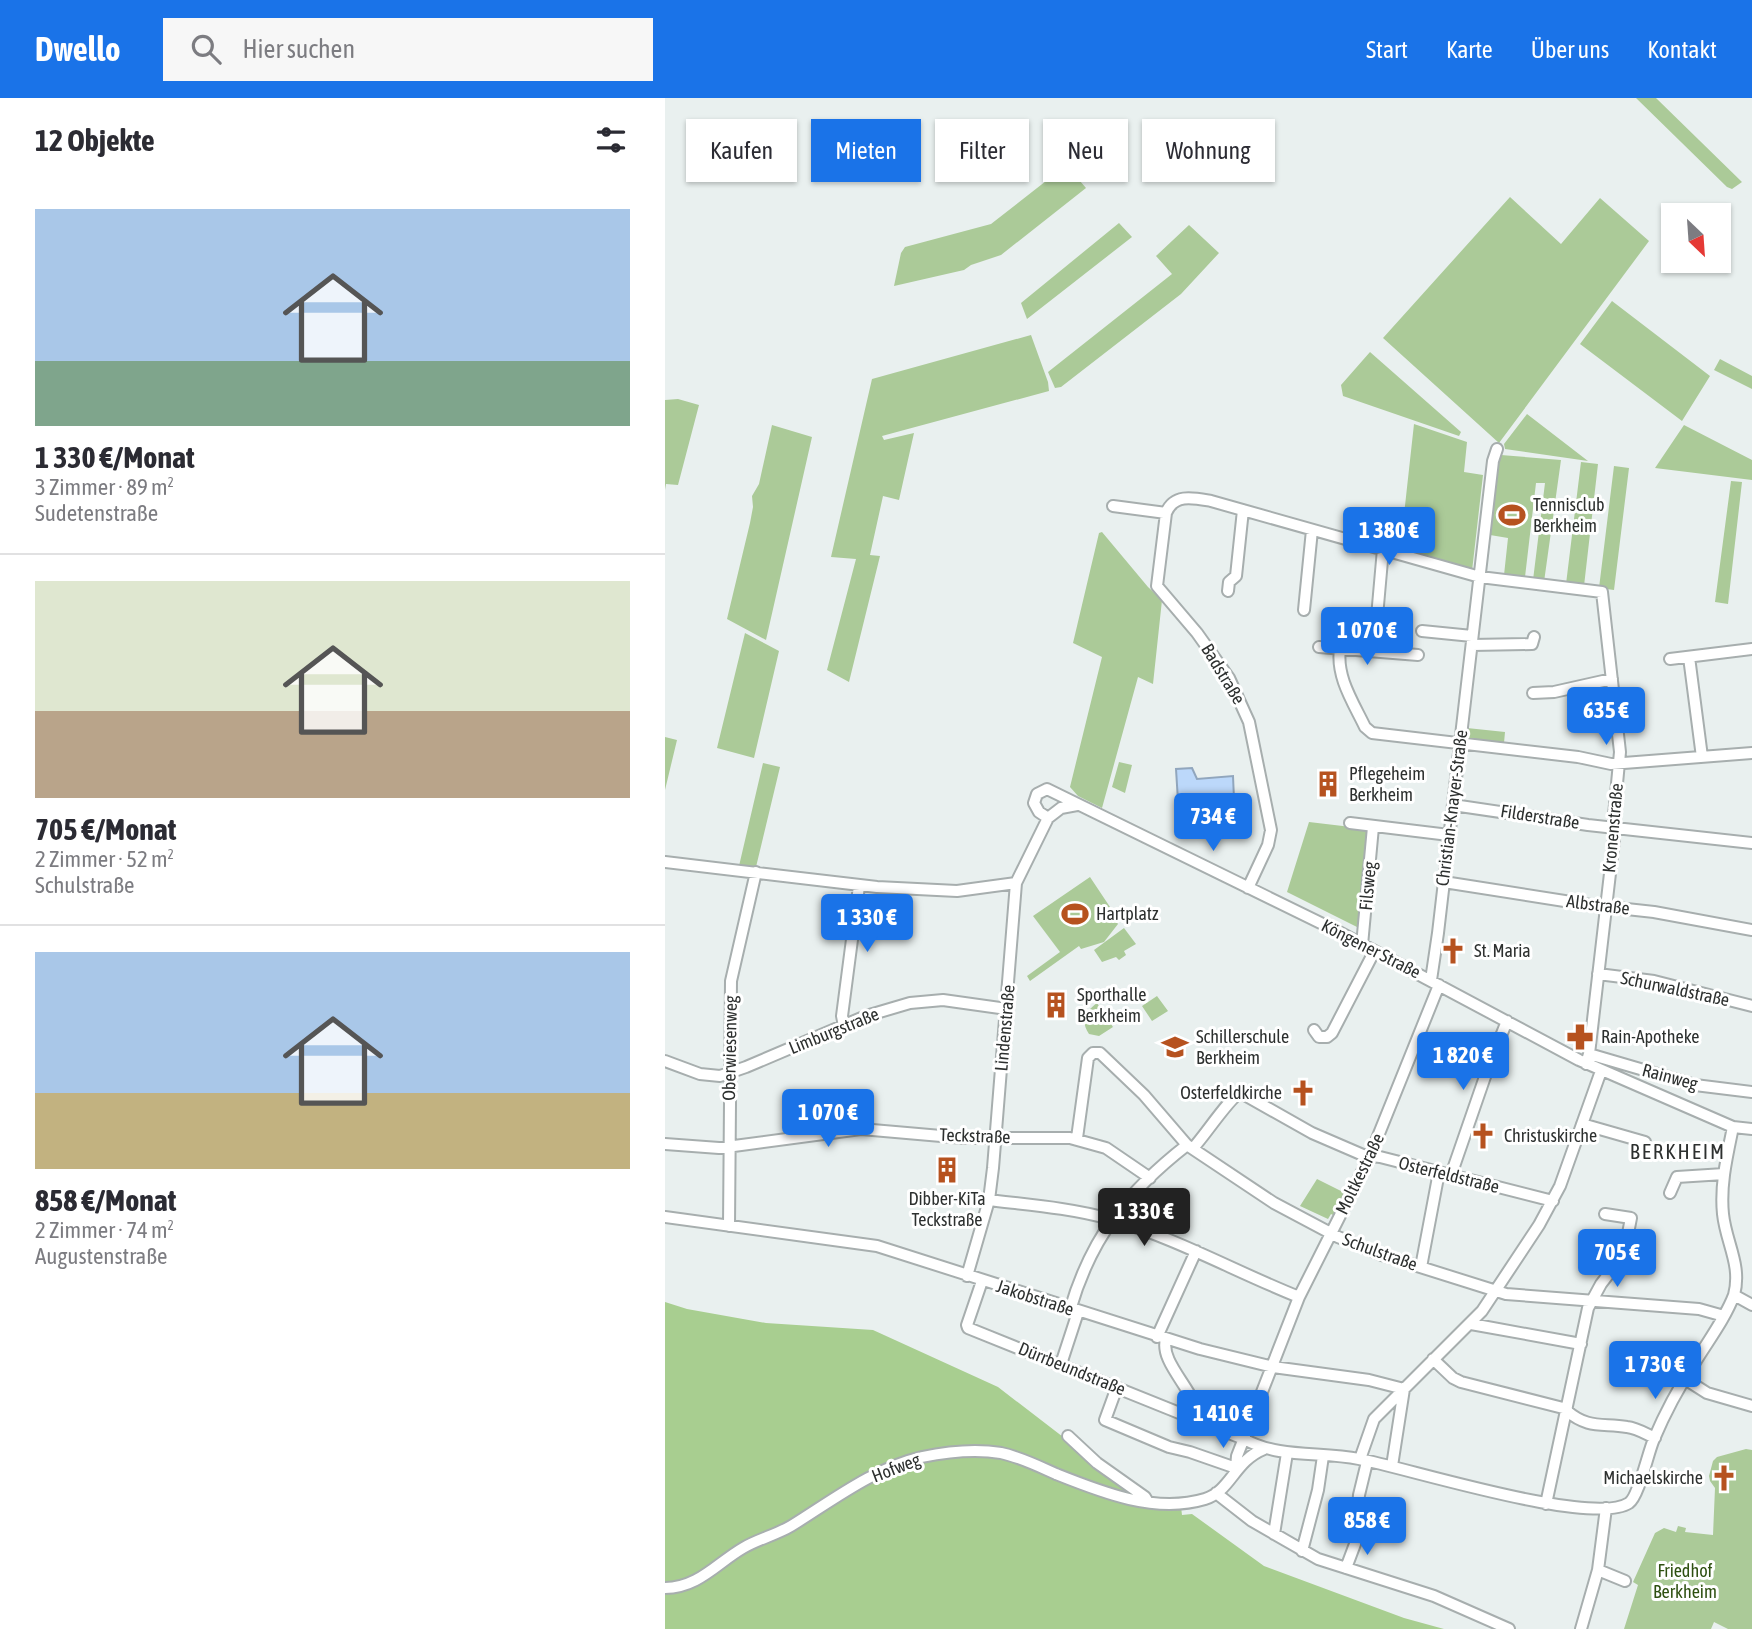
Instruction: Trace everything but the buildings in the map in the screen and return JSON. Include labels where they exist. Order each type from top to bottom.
[{"type":"street","name":"Christian-Knayer-Straße","points":[[1435,982],[1449,835],[1493,461],[1497,449]]},
{"type":"street","points":[[1113,506],[1166,513],[1170,505],[1177,500],[1206,500],[1480,577]]},
{"type":"street","points":[[1228,591],[1229,582],[1236,576],[1243,510]]},
{"type":"street","name":"Badstraße","points":[[1166,513],[1157,586],[1198,633],[1234,686],[1245,710],[1257,756],[1271,835],[1248,888]]},
{"type":"street","points":[[1304,610],[1312,530]]},
{"type":"street","points":[[1376,628],[1383,550]]},
{"type":"street","name":"Kronenstraße","points":[[1480,577],[1602,592],[1620,747],[1614,828],[1588,1059]]},
{"type":"street","points":[[1422,631],[1472,640],[1532,644],[1534,637]]},
{"type":"street","points":[[1319,647],[1417,656]]},
{"type":"street","points":[[1340,649],[1339,670],[1369,732],[1578,757],[1608,764],[1752,753]]},
{"type":"street","points":[[1670,659],[1752,649]]},
{"type":"street","points":[[1689,657],[1702,757]]},
{"type":"street","points":[[1533,693],[1554,692],[1612,679]]},
{"type":"street","name":"Köngener Straße","points":[[1048,818],[1039,812],[1034,803],[1035,797],[1041,791],[1052,790],[1077,805],[1146,836],[1435,982],[1507,1021],[1588,1059],[1601,1071],[1733,1128]]},
{"type":"street","points":[[1048,818],[1061,808],[1077,805]]},
{"type":"street","name":"Filderstraße","points":[[1453,805],[1614,828],[1752,843]]},
{"type":"street","name":"Lindenstraße","points":[[967,1276],[989,1199],[1016,883],[1048,818]]},
{"type":"street","points":[[1350,823],[1449,835]]},
{"type":"street","name":"Filsweg","points":[[1362,945],[1373,827]]},
{"type":"street","points":[[665,862],[859,886],[957,891],[1016,883]]},
{"type":"street","name":"Oberwiesenweg","points":[[729,1226],[731,981],[756,872]]},
{"type":"street","name":"Albstraße","points":[[1444,882],[1752,930]]},
{"type":"street","points":[[844,1026],[842,1016],[859,886]]},
{"type":"street","points":[[1314,1030],[1319,1037],[1324,1038],[1334,1031],[1374,952]]},
{"type":"street","name":"Schurwaldstraße","points":[[1598,974],[1654,981],[1752,1006]]},
{"type":"street","name":"Moltkestraße","points":[[1236,1468],[1237,1456],[1299,1297],[1370,1156],[1435,982]]},
{"type":"street","name":"Limburgstraße","points":[[665,1061],[700,1074],[716,1076],[730,1073],[873,1014],[920,1001],[953,1000],[1007,1009]]},
{"type":"street","points":[[1451,1175],[1507,1021]]},
{"type":"street","name":"Schulstraße","points":[[1077,1138],[1088,1058],[1098,1052],[1111,1061],[1191,1146],[1261,1195],[1330,1233],[1382,1255],[1506,1294],[1699,1309],[1724,1316]]},
{"type":"street","name":"Rainweg","points":[[1588,1059],[1695,1085],[1752,1092]]},
{"type":"street","points":[[1346,1568],[1355,1544],[1364,1460],[1374,1419],[1471,1324],[1496,1290],[1553,1201],[1601,1071]]},
{"type":"street","name":"Osterfeldstraße","points":[[1191,1146],[1217,1120],[1234,1095],[1243,1093],[1312,1133],[1363,1155],[1553,1201]]},
{"type":"street","points":[[1582,1124],[1645,1142]]},
{"type":"street","points":[[1433,1359],[1461,1382],[1567,1410],[1580,1421],[1610,1427],[1628,1427],[1654,1438],[1734,1295],[1737,1272],[1723,1214],[1724,1174],[1733,1128],[1752,1129]]},
{"type":"street","name":"Teckstraße","points":[[665,1144],[729,1147],[861,1129],[996,1139],[1077,1138],[1106,1148],[1150,1178]]},
{"type":"street","points":[[1061,1364],[1088,1260],[1112,1220],[1150,1178],[1191,1146]]},
{"type":"street","points":[[1421,1267],[1439,1172]]},
{"type":"street","points":[[1670,1193],[1677,1177],[1724,1174]]},
{"type":"street","points":[[989,1199],[1066,1209],[1112,1220],[1196,1251],[1299,1297]]},
{"type":"street","points":[[1546,1504],[1591,1300],[1624,1254],[1632,1218],[1605,1214]]},
{"type":"street","name":"Jakobstraße","points":[[665,1217],[870,1245],[1162,1338],[1273,1367],[1369,1380],[1404,1389]]},
{"type":"street","points":[[1196,1251],[1162,1338],[1165,1352],[1195,1401],[1199,1421]]},
{"type":"street","name":"Dürrbeundstraße","points":[[982,1281],[967,1327],[1244,1439],[1264,1450],[1364,1460],[1546,1504],[1570,1508],[1606,1508],[1629,1503],[1635,1496],[1654,1438]]},
{"type":"street","points":[[1734,1295],[1752,1305]]},
{"type":"street","points":[[1471,1324],[1581,1344]]},
{"type":"street","points":[[1685,1379],[1714,1396],[1752,1406]]},
{"type":"street","points":[[1117,1387],[1105,1420],[1169,1447],[1236,1468]]},
{"type":"street","points":[[1392,1466],[1404,1389]]},
{"type":"street","points":[[1068,1436],[1097,1463],[1146,1497],[1148,1502]]},
{"type":"street","points":[[1264,1450],[1236,1468],[1216,1493],[1245,1516],[1318,1559],[1434,1596],[1509,1629]]},
{"type":"street","points":[[1274,1534],[1287,1452]]},
{"type":"street","name":"Hofweg","points":[[665,1588],[684,1586],[696,1581],[745,1546],[785,1530],[865,1480],[894,1466],[923,1457],[954,1453],[1000,1453],[1089,1487],[1148,1502],[1195,1501],[1216,1493]]},
{"type":"street","points":[[1303,1550],[1318,1490],[1323,1456]]},
{"type":"street","points":[[1581,1629],[1598,1570],[1606,1508]]},
{"type":"street","points":[[1598,1570],[1625,1581]]},
{"type":"green space","points":[[1636,98],[1656,98],[1742,182],[1732,189],[1727,187]]},
{"type":"green space","points":[[1045,182],[1081,182],[1086,188],[1001,255],[964,270],[894,286],[901,253],[905,247],[991,224]]},
{"type":"green space","points":[[1510,197],[1561,244],[1600,198],[1649,241],[1499,443],[1383,338]]},
{"type":"green space","points":[[1119,223],[1132,237],[1027,319],[1021,303]]},
{"type":"green space","points":[[1189,225],[1219,253],[1181,294],[1061,387],[1055,388],[1048,372],[1172,274],[1156,256]]},
{"type":"green space","points":[[1612,301],[1710,376],[1682,421],[1580,344]]},
{"type":"green space","points":[[1031,335],[1049,391],[882,436],[884,440],[914,433],[899,500],[883,496],[870,555],[880,556],[849,682],[827,670],[856,559],[831,557],[872,379]]},
{"type":"green space","points":[[1370,352],[1461,432],[1459,436],[1343,396],[1341,385]]},
{"type":"green space","points":[[1720,359],[1752,376],[1752,389],[1714,370]]},
{"type":"green space","points":[[678,399],[699,405],[678,485],[666,484],[665,490],[665,400]]},
{"type":"green space","points":[[1527,414],[1588,461],[1505,449],[1504,444]]},
{"type":"green space","points":[[1414,424],[1467,442],[1464,472],[1483,475],[1472,571],[1400,551]]},
{"type":"green space","points":[[772,425],[812,437],[766,640],[727,619],[750,523],[752,496],[759,484]]},
{"type":"green space","points":[[1684,425],[1752,460],[1752,480],[1655,468]]},
{"type":"green space","name":"Tennisclub Berkheim","points":[[1501,455],[1561,460],[1544,582],[1533,580],[1545,483],[1536,483],[1525,577],[1504,575],[1508,538],[1490,535]]},
{"type":"green space","points":[[1581,462],[1598,464],[1584,586],[1566,584]]},
{"type":"green space","points":[[1614,466],[1629,468],[1614,590],[1599,588]]},
{"type":"green space","points":[[1731,481],[1742,482],[1728,604],[1715,602]]},
{"type":"green space","points":[[1102,532],[1162,600],[1153,684],[1138,677],[1102,808],[1078,796],[1070,787],[1102,657],[1073,643],[1099,533]]},
{"type":"green space","points":[[745,633],[779,651],[754,758],[717,748]]},
{"type":"green space","points":[[1467,728],[1505,732],[1504,743],[1467,739]]},
{"type":"green space","points":[[665,737],[677,740],[665,790]]},
{"type":"green space","points":[[1119,762],[1132,765],[1125,793],[1112,787]]},
{"type":"green space","points":[[763,763],[780,767],[756,867],[739,866]]},
{"type":"green space","points":[[1309,822],[1368,829],[1361,929],[1287,892]]},
{"type":"green space","name":"Hartplatz","points":[[1090,877],[1118,919],[1118,924],[1104,942],[1081,949],[1079,946],[1030,981],[1027,976],[1060,952],[1033,916]]},
{"type":"green space","points":[[1124,928],[1136,944],[1124,951],[1126,955],[1119,960],[1116,957],[1102,962],[1094,950]]},
{"type":"green space","points":[[1157,996],[1168,1011],[1152,1021],[1142,1006]]},
{"type":"green space","points":[[1097,1003],[1113,1027],[1099,1036],[1089,1034],[1084,1020],[1089,1010]]},
{"type":"green space","points":[[1317,1179],[1345,1193],[1328,1219],[1300,1206]]},
{"type":"green space","points":[[665,1302],[687,1309],[766,1323],[873,1330],[998,1387],[1128,1487],[1127,1503],[1181,1507],[1182,1515],[1192,1514],[1264,1566],[1404,1618],[1444,1629],[665,1629]]},
{"type":"green space","name":"Friedhof Berkheim","points":[[1746,1449],[1752,1450],[1752,1629],[1728,1629],[1714,1622],[1711,1629],[1624,1629],[1638,1585],[1633,1582],[1655,1533],[1664,1528],[1676,1532],[1678,1526],[1686,1528],[1685,1532],[1713,1535],[1715,1488],[1709,1476],[1713,1461],[1717,1457]]},
{"type":"water","points":[[1192,768],[1197,779],[1233,776],[1234,799],[1216,800],[1215,796],[1178,801],[1176,769]]},
{"type":"place","name":"Tennisclub Berkheim","points":[[1512,515]]},
{"type":"place","name":"Pflegeheim Berkheim","points":[[1328,784]]},
{"type":"place","name":"Hartplatz","points":[[1075,914]]},
{"type":"place","name":"St. Maria","points":[[1453,951]]},
{"type":"place","name":"Sporthalle Berkheim","points":[[1056,1005]]},
{"type":"place","name":"Rain-Apotheke","points":[[1580,1037]]},
{"type":"place","name":"Schillerschule Berkheim","points":[[1175,1047]]},
{"type":"place","name":"Osterfeldkirche","points":[[1303,1093]]},
{"type":"place","name":"Christuskirche","points":[[1483,1136]]},
{"type":"place","name":"Dibber-KiTa Teckstraße","points":[[947,1170]]},
{"type":"place","name":"Michaelskirche","points":[[1724,1478]]},
{"type":"district","name":"BERKHEIM","points":[[1678,1152]]}]
